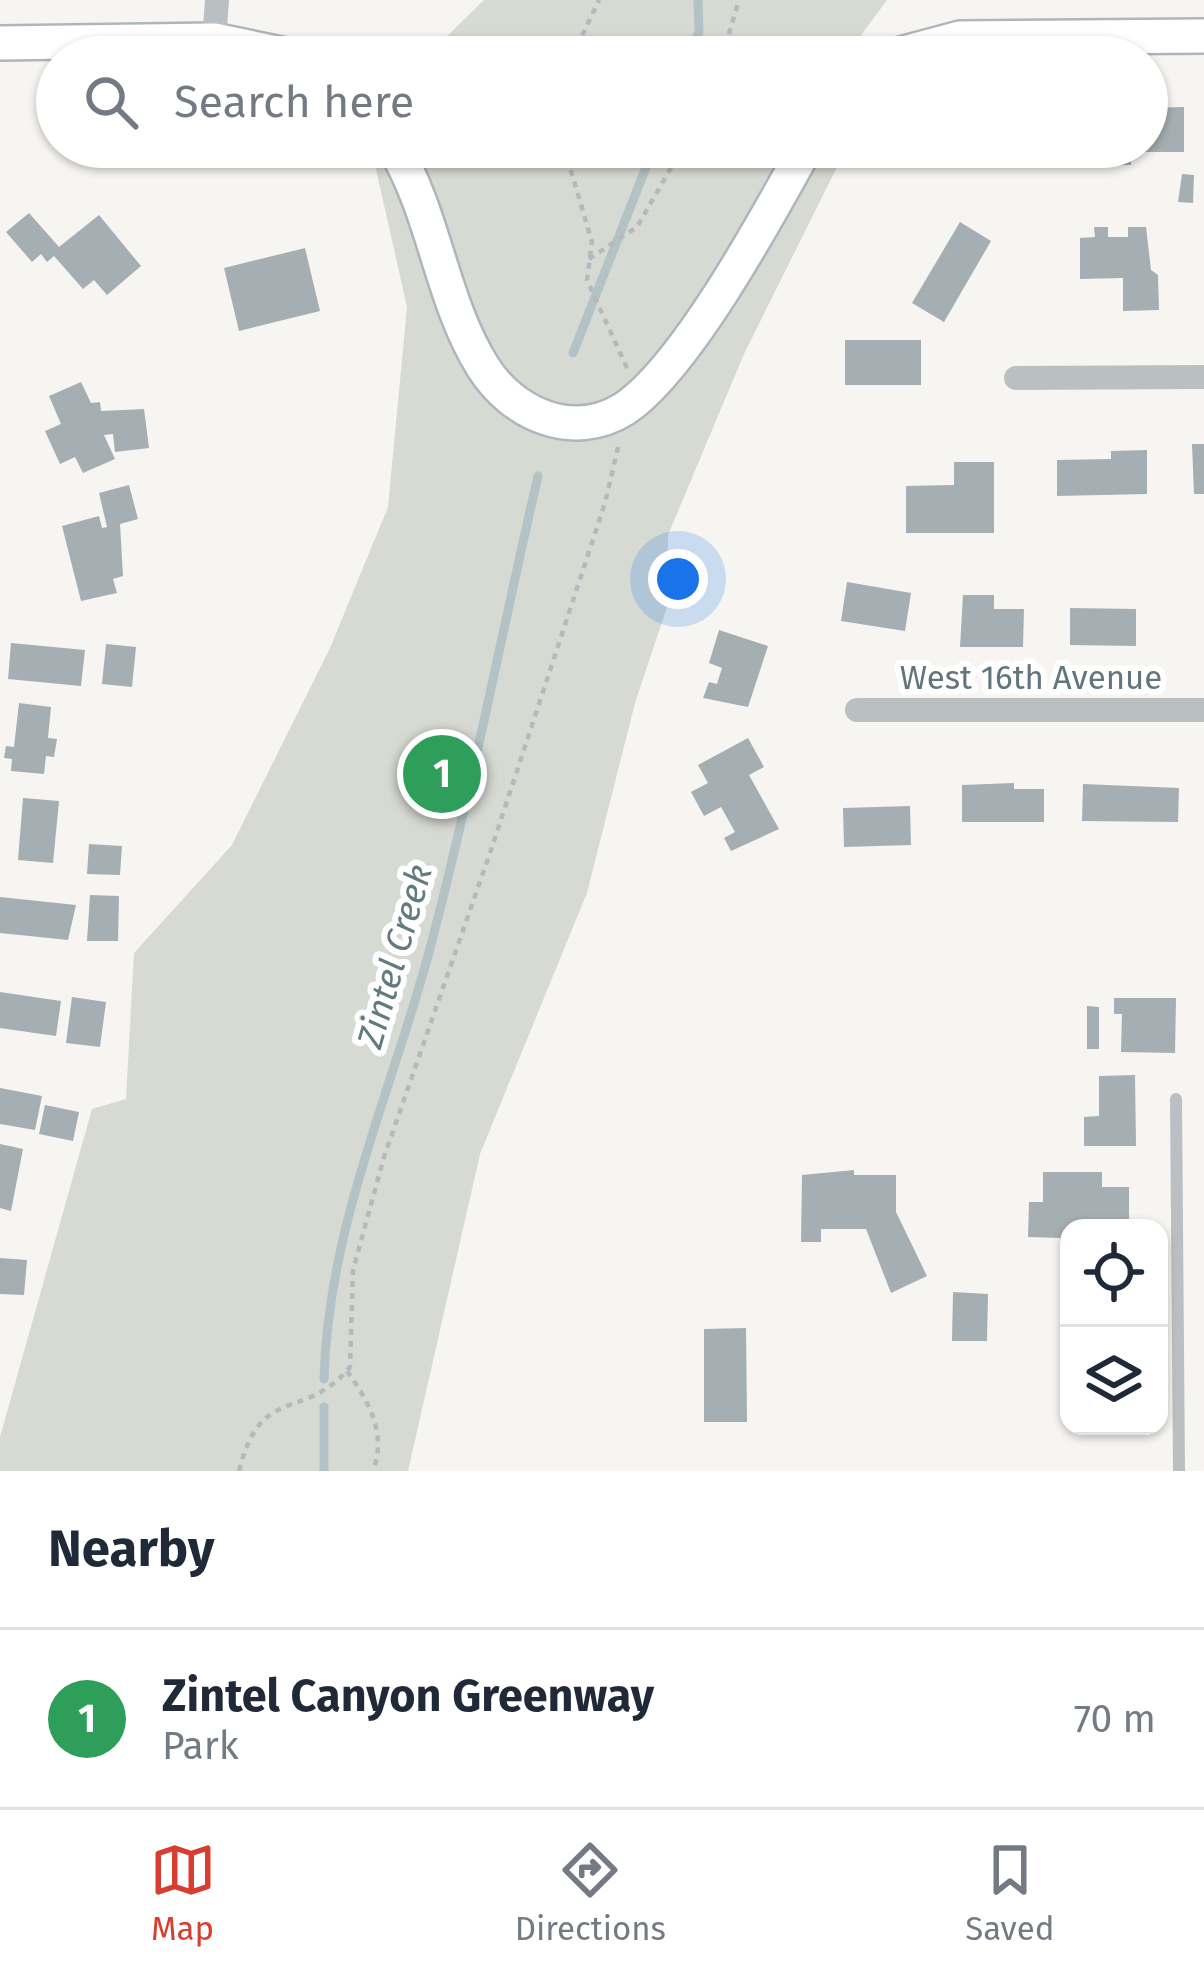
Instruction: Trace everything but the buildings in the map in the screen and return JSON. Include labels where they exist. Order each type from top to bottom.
[{"type":"street","points":[[214,36],[218,0]]},
{"type":"street","points":[[1168,36],[1204,36]]},
{"type":"street","points":[[0,43],[36,42]]},
{"type":"street","points":[[404,168],[471,345],[500,391],[558,423],[599,419],[628,405],[704,315],[793,168]]},
{"type":"street","points":[[1016,378],[1204,377]]},
{"type":"street","name":"West 16th Avenue","points":[[857,710],[1204,710]]},
{"type":"lane","points":[[1176,1099],[1179,1471]]},
{"type":"path","points":[[582,36],[599,0]]},
{"type":"path","points":[[729,36],[740,0]]},
{"type":"path","points":[[373,1471],[379,1431],[364,1394],[347,1371],[353,1270],[384,1156],[605,503],[628,405],[629,372],[591,290],[592,242],[570,168]]},
{"type":"path","points":[[590,259],[637,227],[671,168]]},
{"type":"path","points":[[238,1471],[248,1437],[260,1418],[329,1390],[347,1371]]},
{"type":"shaded area","points":[[484,0],[887,0],[860,36],[447,36]]},
{"type":"shaded area","points":[[376,168],[837,168],[744,354],[668,535],[667,607],[635,703],[587,893],[480,1154],[408,1471],[0,1471],[0,1437],[92,1109],[126,1099],[134,953],[232,845],[330,648],[388,507],[407,307]]},
{"type":"waterway","name":"Zintel Creek","points":[[697,36],[698,0]]},
{"type":"waterway","name":"Zintel Creek","points":[[573,353],[646,168]]},
{"type":"waterway","name":"Zintel Creek","points":[[324,1379],[328,1324],[348,1217],[428,956],[538,476]]},
{"type":"waterway","name":"Zintel Creek","points":[[324,1407],[324,1471]]},
{"type":"place","name":"Zintel Canyon Greenway","points":[[442,774]]}]
